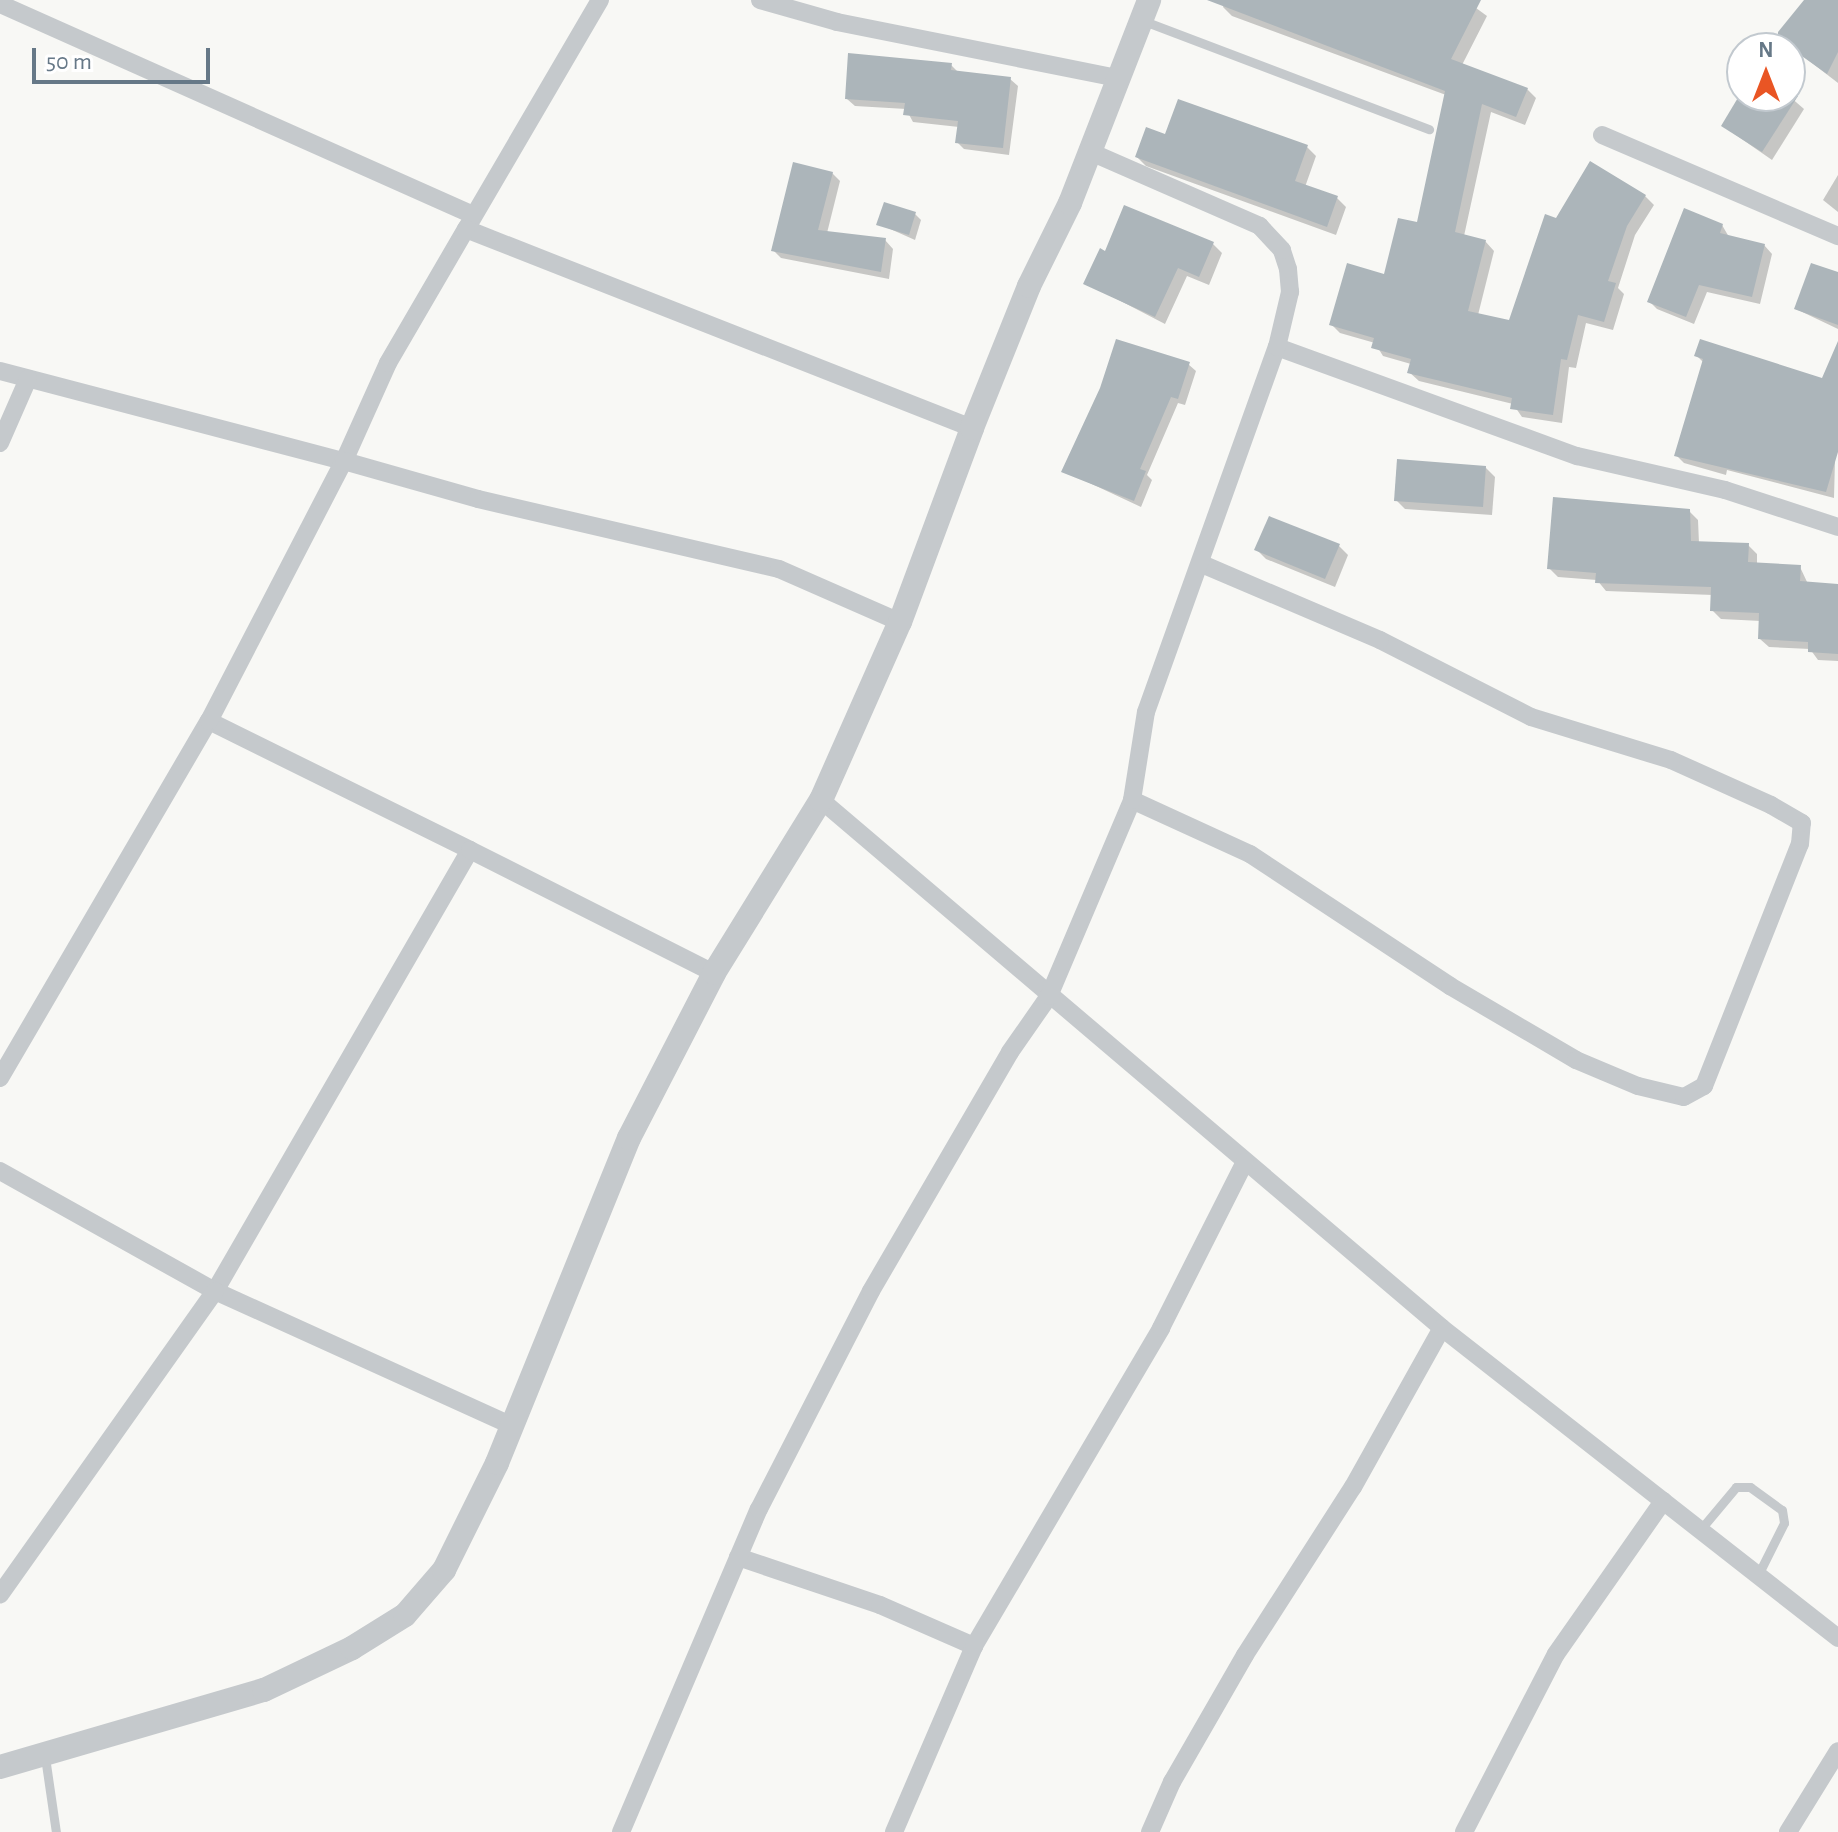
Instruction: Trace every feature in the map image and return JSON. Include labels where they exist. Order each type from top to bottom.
[{"type":"street","points":[[0,1078],[209,721],[344,461],[388,363],[600,0]]},
{"type":"street","points":[[760,0],[837,22],[1118,78]]},
{"type":"street","points":[[0,4],[469,222],[972,428]]},
{"type":"street","points":[[0,1767],[45,1757],[264,1690],[352,1648],[405,1615],[444,1570],[465,1535],[629,1138],[714,973],[821,800],[900,622],[972,428],[1145,10]]},
{"type":"street","points":[[1602,135],[1838,236]]},
{"type":"street","points":[[621,1832],[738,1557],[871,1291],[1010,1052],[1049,996],[1132,800],[1146,712],[1202,564],[1277,347],[1290,292],[1288,269],[1282,250],[1260,226],[1088,151]]},
{"type":"street","points":[[1277,347],[1577,456],[1725,490],[1838,527]]},
{"type":"street","points":[[0,371],[478,499],[779,569],[900,622]]},
{"type":"street","points":[[0,443],[28,379]]},
{"type":"street","points":[[1132,800],[1250,854],[1450,986],[1576,1060],[1638,1086],[1684,1097],[1704,1086],[1800,844],[1802,823],[1784,811],[1671,760],[1531,717],[1380,640],[1202,564]]},
{"type":"street","points":[[209,721],[714,973]]},
{"type":"street","points":[[821,800],[1442,1328],[1838,1638]]},
{"type":"street","points":[[0,1595],[215,1291],[470,850]]},
{"type":"street","points":[[894,1832],[974,1646],[1161,1328],[1245,1162]]},
{"type":"street","points":[[0,1171],[215,1291],[510,1425]]},
{"type":"street","points":[[1150,1832],[1172,1782],[1230,1680],[1353,1487],[1442,1328]]},
{"type":"street","points":[[1464,1832],[1556,1654],[1663,1501]]},
{"type":"street","points":[[738,1557],[880,1605],[974,1646]]},
{"type":"street","points":[[1788,1832],[1838,1751]]},
{"type":"lane","points":[[1145,10],[1429,129]]},
{"type":"lane","points":[[1700,1530],[1736,1487],[1750,1487],[1782,1510],[1784,1523],[1758,1575]]},
{"type":"lane","points":[[45,1757],[56,1832]]},
{"type":"building","points":[[1207,0],[1481,0],[1451,59],[1528,88],[1516,117],[1482,104],[1455,232],[1486,240],[1468,311],[1509,320],[1545,214],[1556,218],[1590,161],[1646,195],[1627,226],[1608,281],[1616,283],[1604,322],[1578,315],[1567,360],[1561,359],[1553,415],[1510,409],[1512,398],[1407,373],[1411,359],[1371,348],[1374,338],[1329,325],[1347,263],[1384,274],[1398,218],[1417,222],[1445,91]]},
{"type":"building","points":[[1804,0],[1838,0],[1838,52],[1827,74],[1806,59],[1806,32],[1778,32]]},
{"type":"building","points":[[848,53],[952,63],[951,70],[1011,77],[1003,148],[955,143],[958,121],[903,115],[905,103],[845,99]]},
{"type":"building","points":[[1178,99],[1308,145],[1295,181],[1338,196],[1327,227],[1135,157],[1146,127],[1165,134]]},
{"type":"building","points":[[1729,112],[1788,112],[1762,152],[1721,126]]},
{"type":"building","points":[[793,162],[833,172],[818,230],[886,238],[881,272],[771,251]]},
{"type":"building","points":[[884,202],[916,212],[909,235],[876,225]]},
{"type":"building","points":[[1124,205],[1214,242],[1199,277],[1178,268],[1155,317],[1083,284],[1100,248],[1105,251]]},
{"type":"building","points":[[1684,208],[1723,224],[1720,233],[1765,244],[1752,297],[1699,285],[1686,317],[1647,302]]},
{"type":"building","points":[[1811,263],[1838,272],[1838,325],[1794,309]]},
{"type":"building","points":[[1116,339],[1190,362],[1178,399],[1171,397],[1140,469],[1146,471],[1134,501],[1061,472],[1100,388]]},
{"type":"building","points":[[1700,339],[1822,378],[1838,341],[1838,452],[1826,492],[1674,456],[1703,359],[1694,356]]},
{"type":"building","points":[[1397,459],[1486,466],[1483,507],[1394,501]]},
{"type":"building","points":[[1553,497],[1690,509],[1691,541],[1749,543],[1748,562],[1801,565],[1800,581],[1838,584],[1838,654],[1808,652],[1808,642],[1758,639],[1759,613],[1710,611],[1711,587],[1595,583],[1596,573],[1547,569]]},
{"type":"building","points":[[1269,516],[1340,544],[1325,579],[1254,550]]}]
